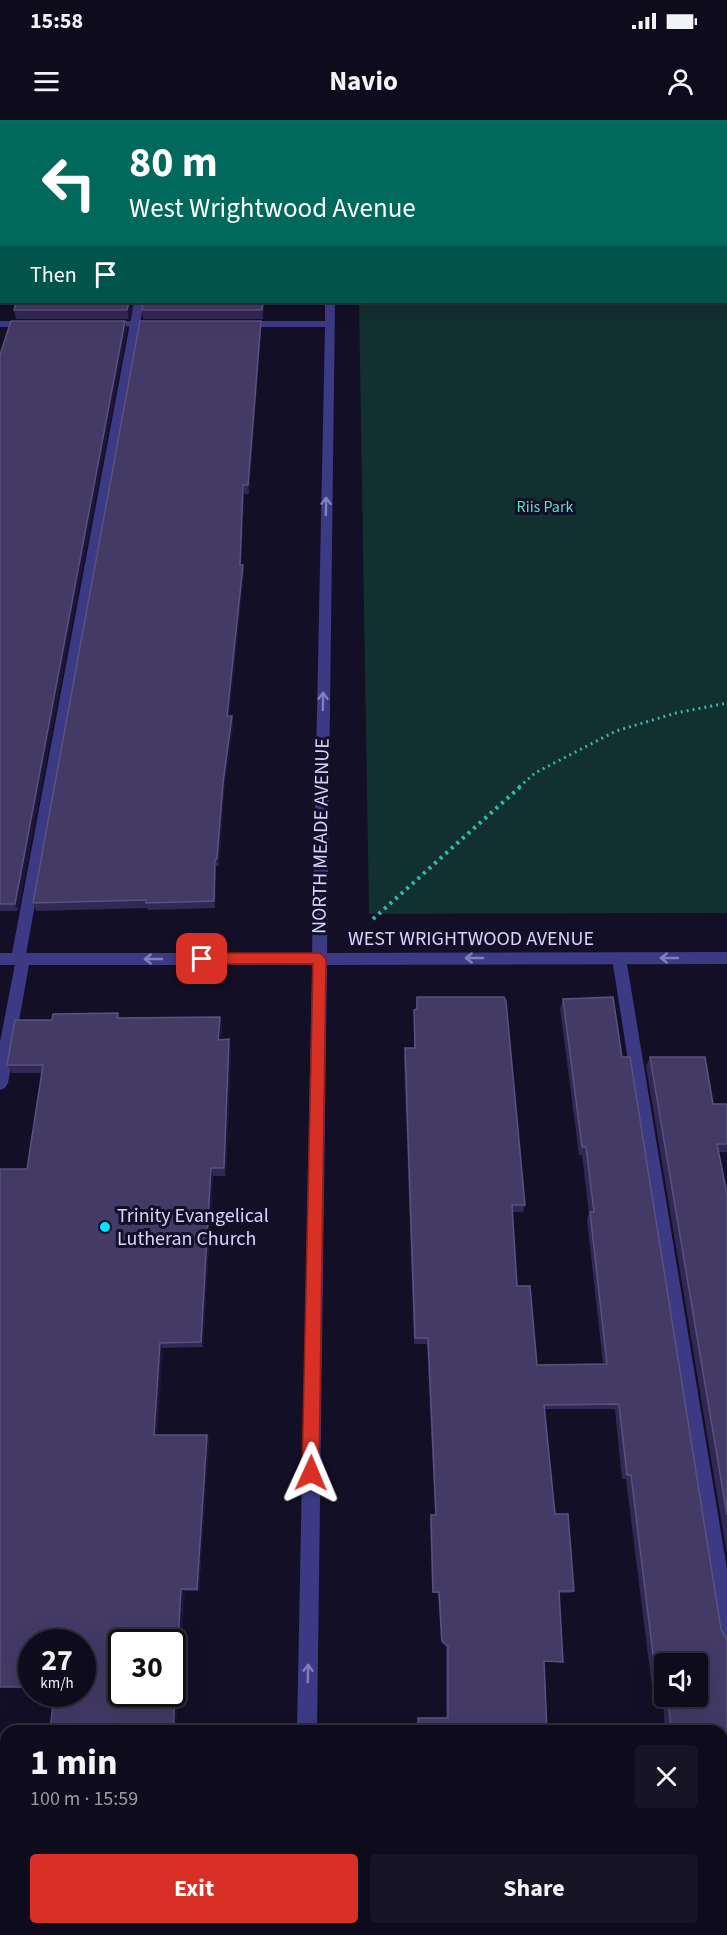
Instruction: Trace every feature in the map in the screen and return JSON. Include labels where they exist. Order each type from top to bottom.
[{"type":"street","points":[[0,1083],[20,959],[139,303]]},
{"type":"street","name":"NORTH MEADE AVENUE","points":[[307,1725],[330,303]]},
{"type":"street","points":[[0,324],[45,324]]},
{"type":"street","points":[[89,324],[169,324]]},
{"type":"street","points":[[227,324],[329,324]]},
{"type":"street","points":[[619,958],[727,1630]]},
{"type":"street","name":"WEST WRIGHTWOOD AVENUE","points":[[0,959],[727,958]]},
{"type":"path","points":[[373,919],[535,773],[616,731],[676,713],[727,703]]},
{"type":"green space","name":"Riis Park","points":[[359,303],[727,303],[727,913],[369,914]]},
{"type":"building","points":[[16,303],[129,303],[127,310],[14,310]]},
{"type":"building","points":[[143,303],[263,303],[262,310],[142,310]]},
{"type":"building","points":[[11,321],[125,321],[15,904],[0,904],[0,355]]},
{"type":"building","points":[[140,321],[261,321],[248,485],[243,485],[240,565],[243,565],[227,716],[232,716],[223,783],[217,859],[215,859],[214,901],[33,903]]},
{"type":"building","points":[[417,997],[504,997],[525,1205],[512,1205],[517,1286],[530,1286],[537,1365],[607,1364],[590,1212],[594,1212],[586,1147],[582,1147],[563,999],[613,997],[622,1057],[630,1057],[721,1629],[727,1639],[727,1725],[670,1725],[669,1707],[708,1707],[708,1653],[654,1653],[654,1663],[631,1475],[627,1475],[619,1405],[617,1404],[544,1405],[555,1514],[568,1514],[574,1591],[559,1591],[563,1662],[544,1661],[547,1725],[419,1725],[418,1718],[448,1718],[448,1646],[442,1641],[439,1592],[433,1592],[431,1515],[436,1515],[428,1338],[415,1338],[405,1048],[415,1048],[414,1010],[417,1009]]},
{"type":"building","points":[[118,1013],[117,1018],[220,1017],[218,1040],[229,1039],[224,1168],[211,1168],[201,1342],[160,1343],[154,1435],[207,1435],[197,1589],[181,1589],[179,1629],[108,1629],[108,1707],[174,1707],[173,1725],[51,1725],[53,1707],[96,1707],[96,1629],[18,1629],[18,1687],[0,1687],[0,1169],[27,1169],[43,1065],[7,1065],[15,1020],[52,1020],[53,1014]]},
{"type":"building","points":[[650,1057],[705,1057],[713,1104],[727,1104],[727,1144],[717,1144],[727,1194],[727,1515]]},
{"type":"place","name":"Trinity Evangelical Lutheran Church","points":[[105,1227]]},
{"type":"route","points":[[202,959],[320,959],[311,1473]]}]
